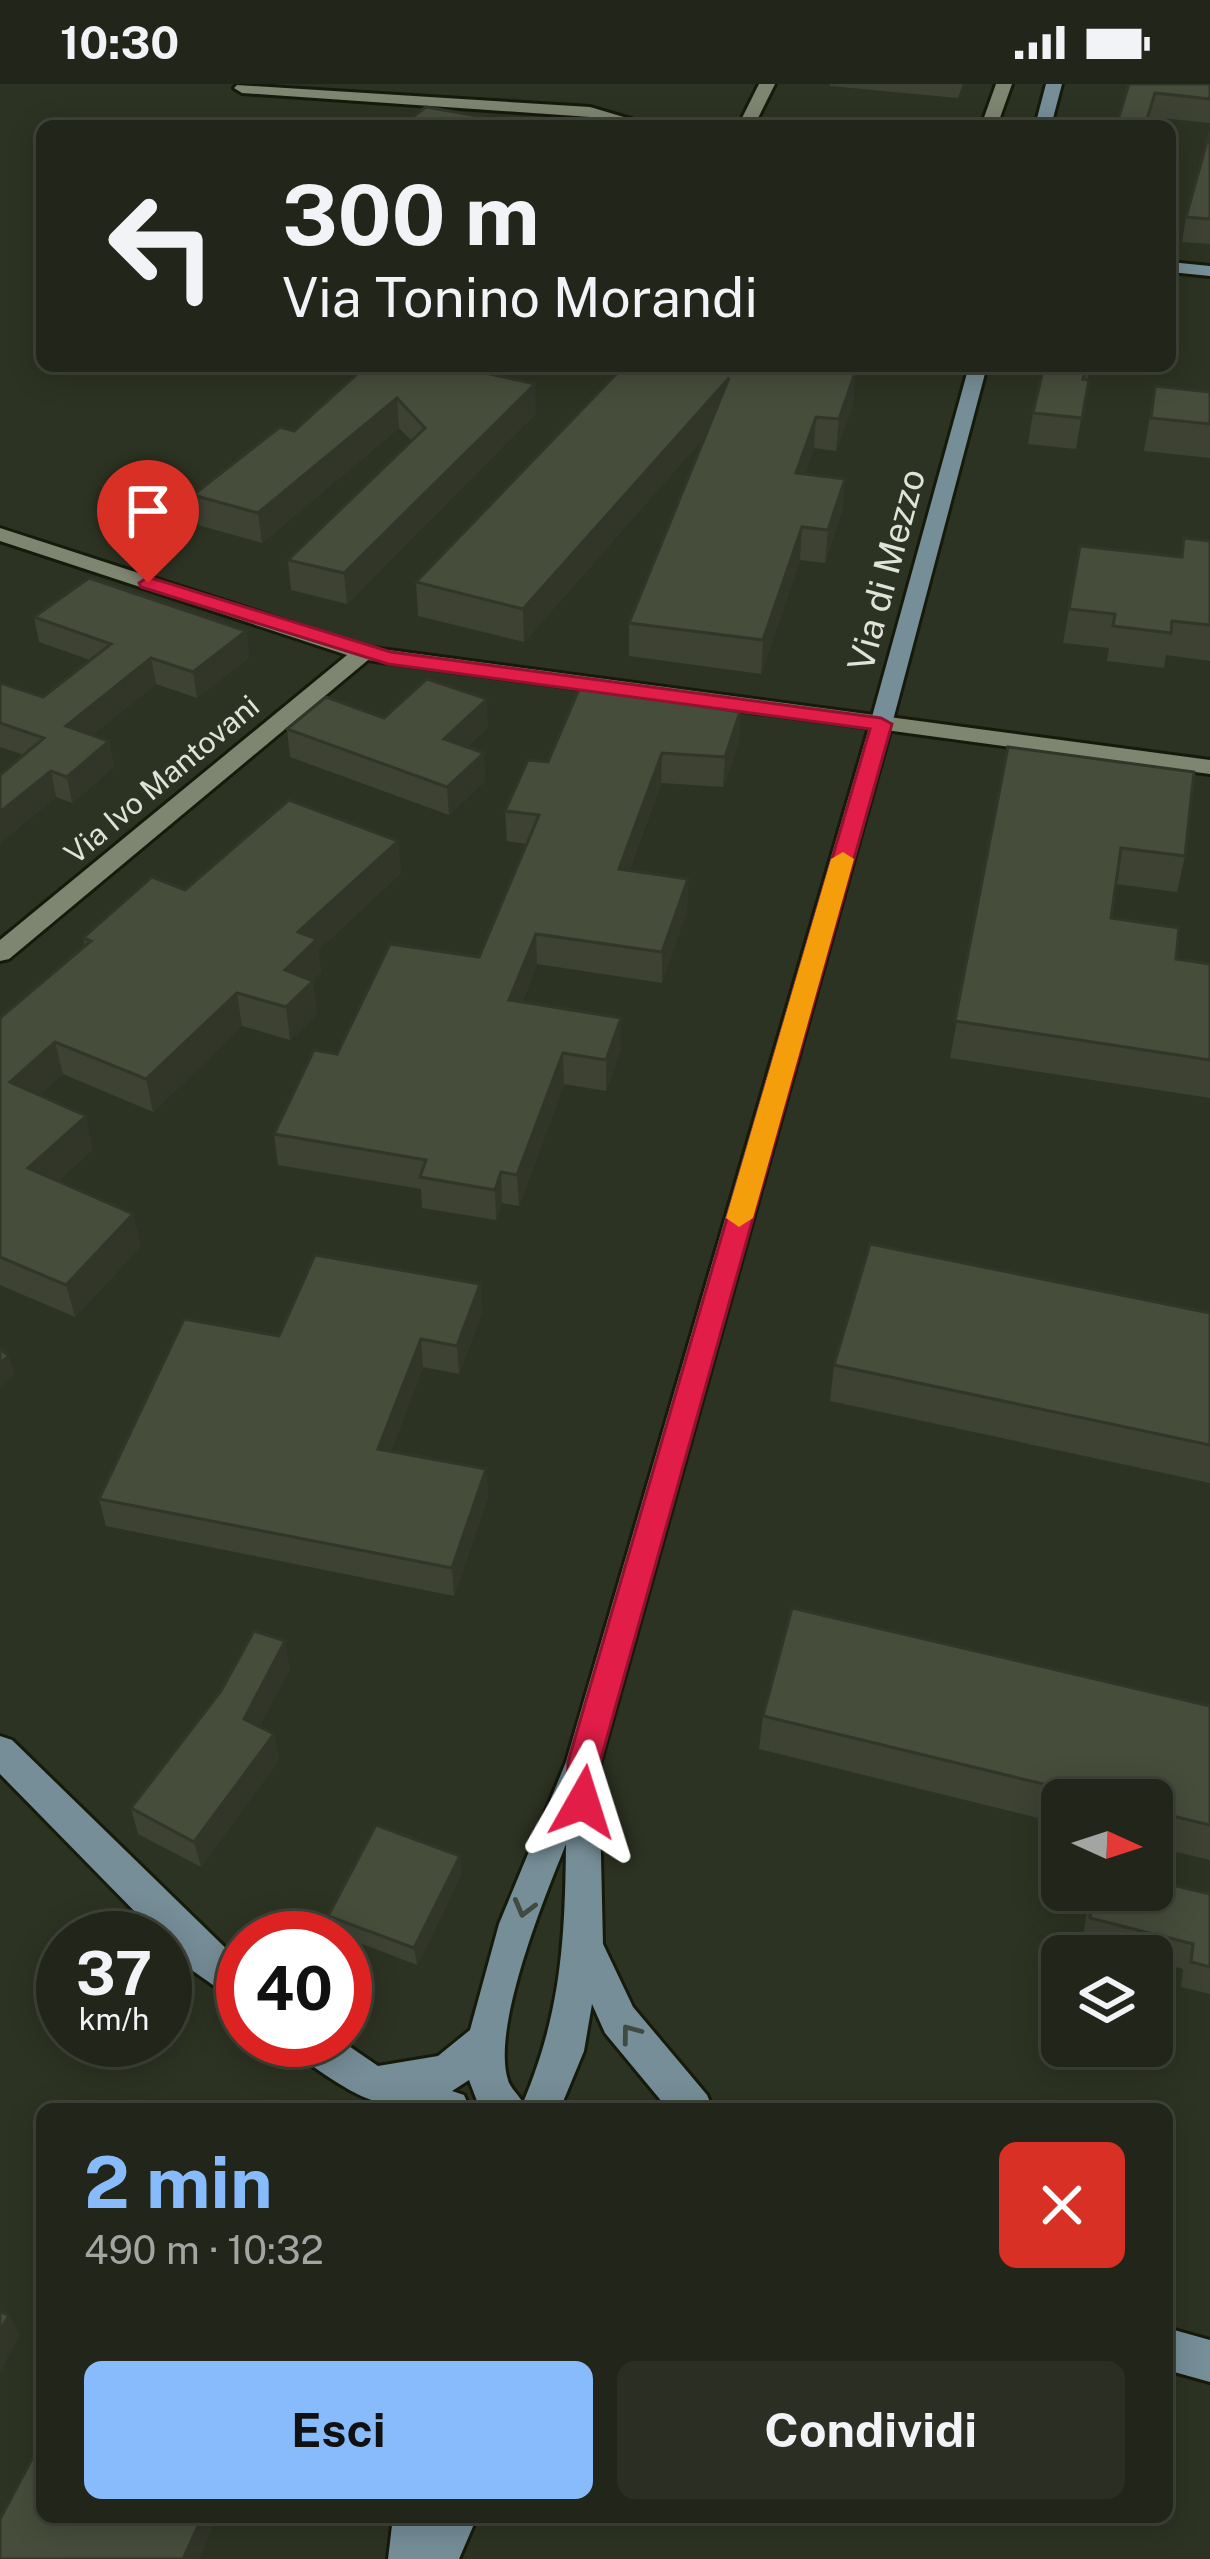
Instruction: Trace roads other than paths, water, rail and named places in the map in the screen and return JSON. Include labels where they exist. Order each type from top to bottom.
[{"type":"street","points":[[749,120],[767,84]]},
{"type":"street","points":[[991,120],[1004,84]]},
{"type":"street","points":[[1045,120],[1054,84]]},
{"type":"street","points":[[242,88],[590,112],[622,120]]},
{"type":"street","points":[[1176,268],[1210,272]]},
{"type":"street","name":"Via di Mezzo","points":[[584,1762],[881,724],[976,372]]},
{"type":"street","points":[[0,534],[362,652],[1210,767]]},
{"type":"street","name":"Via Ivo Mantovani","points":[[0,953],[362,652]]},
{"type":"street","points":[[0,1751],[216,1965]]},
{"type":"street","points":[[543,2103],[565,2051],[584,1945],[584,1762]]},
{"type":"street","points":[[501,2103],[489,2090],[486,2041],[535,1867],[584,1762]]},
{"type":"street","points":[[584,1945],[619,2020],[688,2103]]},
{"type":"street","points":[[375,2096],[446,2074],[486,2041]]},
{"type":"street","points":[[340,2067],[375,2096],[415,2103]]},
{"type":"street","points":[[1173,2351],[1210,2361]]},
{"type":"street","points":[[410,2559],[414,2523]]},
{"type":"street","points":[[437,2559],[452,2523]]}]
